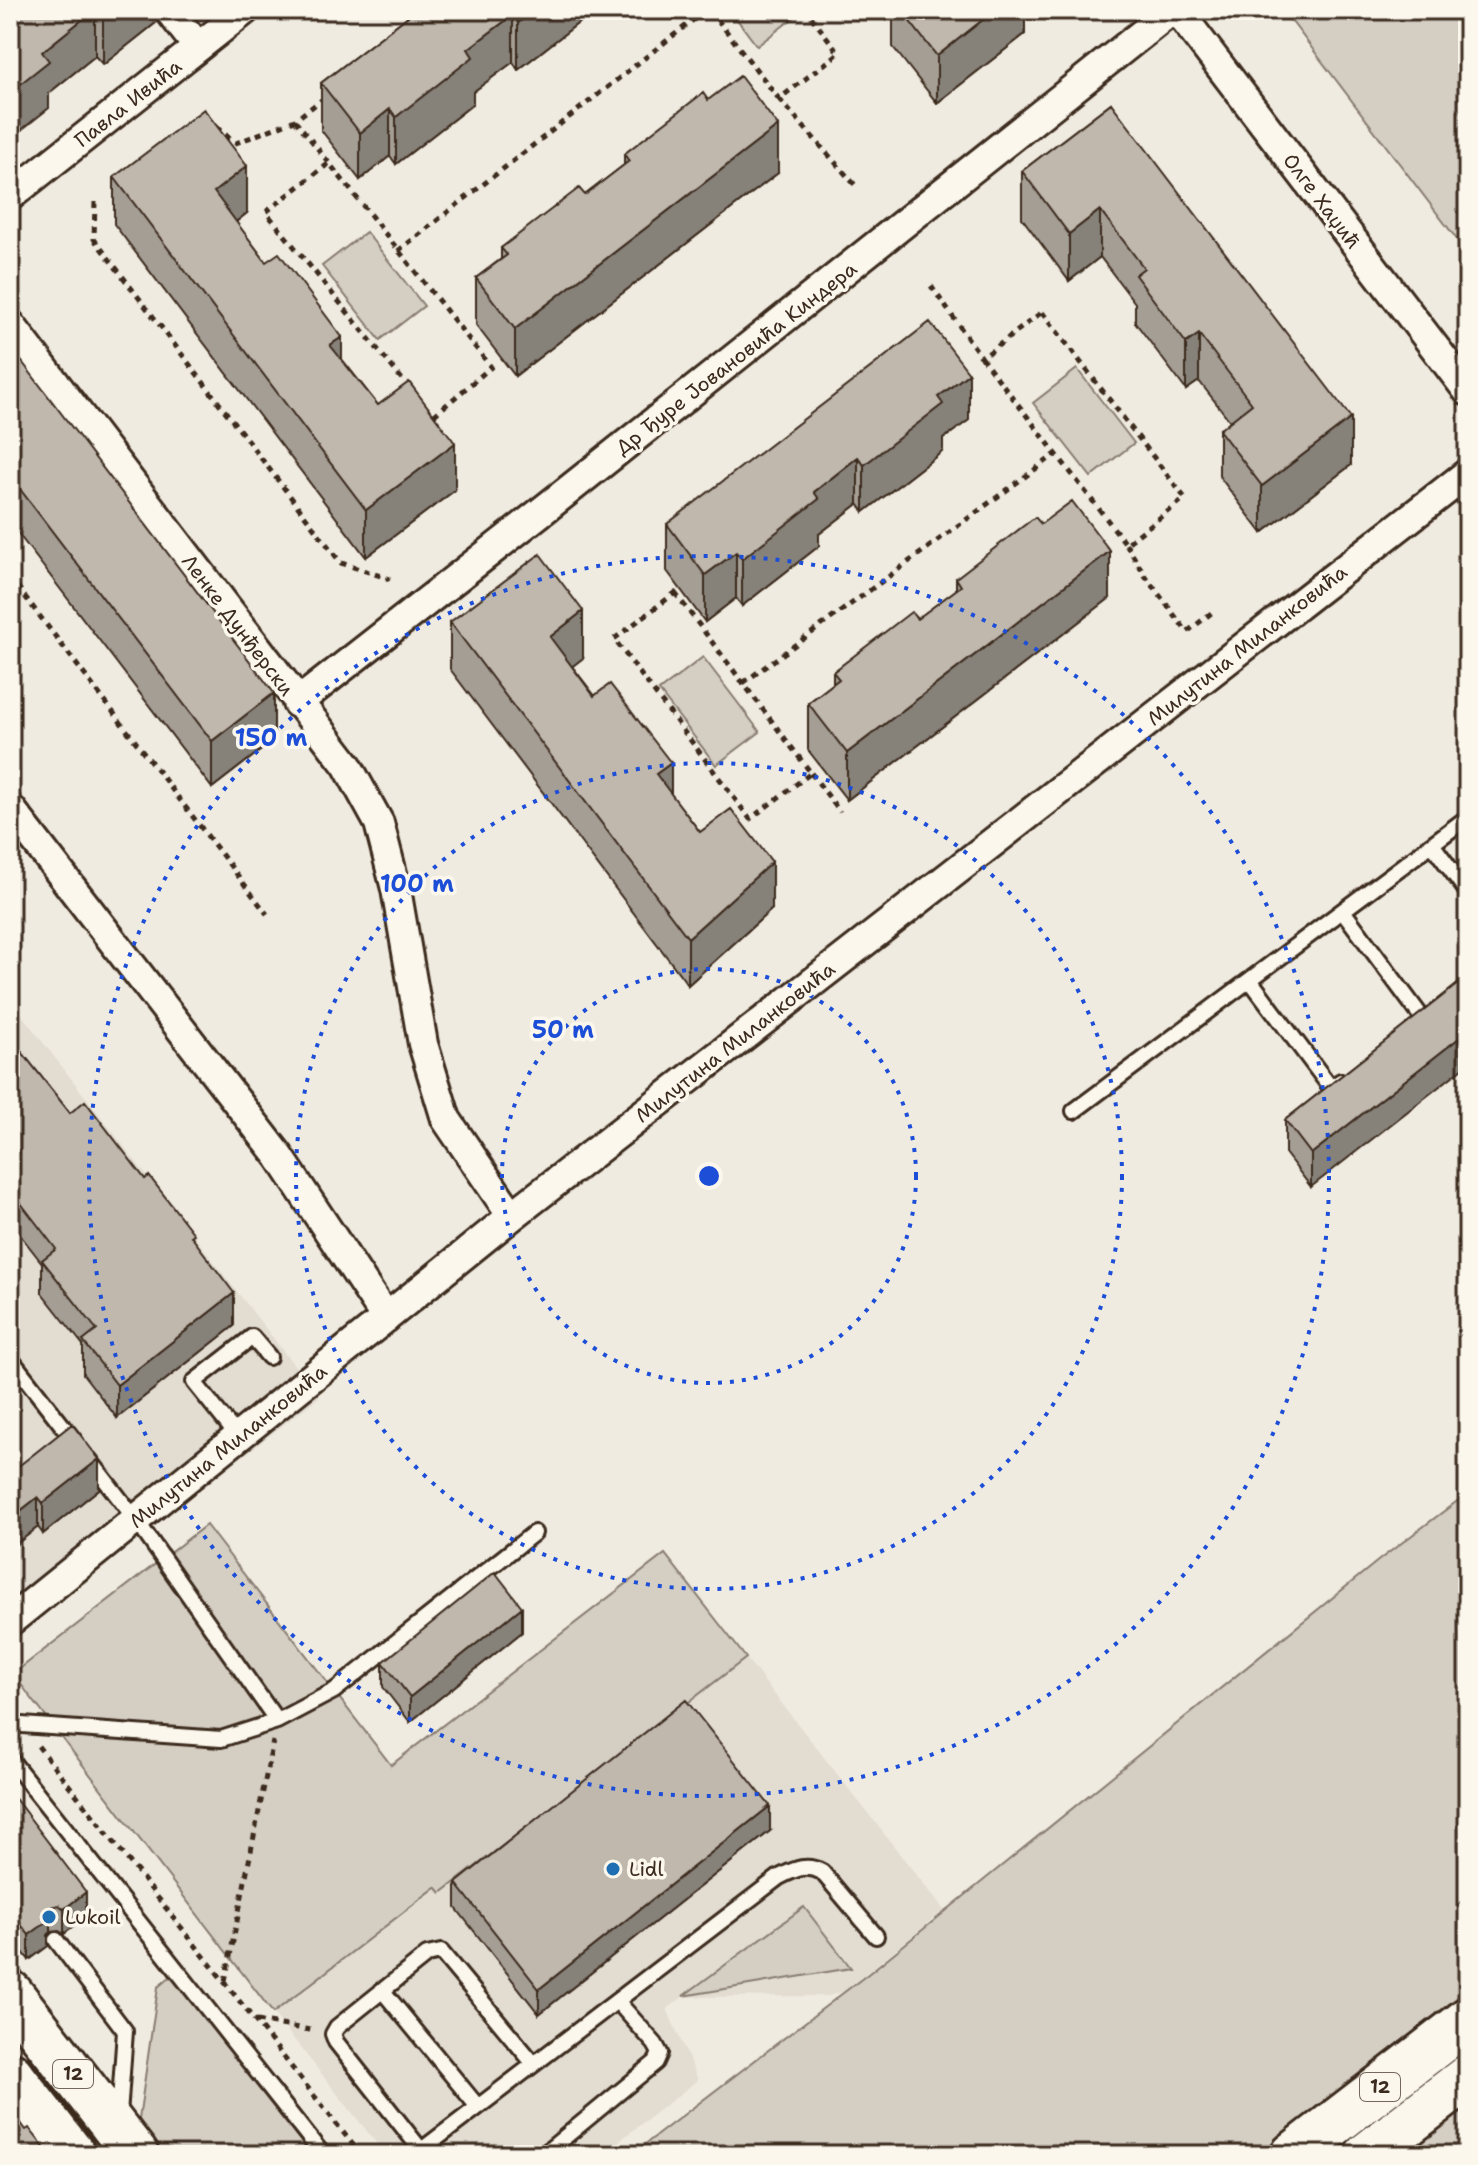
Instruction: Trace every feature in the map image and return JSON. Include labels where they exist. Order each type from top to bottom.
[{"type":"main road","name":"12","points":[[10,1993],[126,2143]]},
{"type":"main road","name":"12","points":[[1293,2155],[1468,2020]]},
{"type":"main road","name":"12","points":[[10,2074],[33,2117],[73,2155]]},
{"type":"main road","name":"12","points":[[1367,2155],[1468,2077]]},
{"type":"street","points":[[169,10],[198,47]]},
{"type":"street","name":"Павла Ивића","points":[[10,196],[245,10]]},
{"type":"street","name":"Олге Хаџић","points":[[1174,10],[1468,391]]},
{"type":"street","name":"Др Ђуре Јовановића Киндера","points":[[297,703],[1174,10]]},
{"type":"street","name":"Ленке Дунђерски","points":[[10,324],[347,765],[379,823],[396,889],[423,1044],[446,1119],[512,1216]]},
{"type":"street","name":"Милутина Миланковића","points":[[10,1621],[512,1216],[1468,473]]},
{"type":"street","points":[[10,808],[279,1156],[386,1318]]},
{"type":"lane","points":[[1074,1111],[1468,817]]},
{"type":"lane","points":[[1432,844],[1468,893]]},
{"type":"lane","points":[[1343,911],[1423,1019]]},
{"type":"lane","points":[[1250,980],[1331,1088],[1354,1071]]},
{"type":"lane","points":[[239,1438],[194,1382],[252,1337],[269,1357]]},
{"type":"lane","points":[[10,1358],[136,1520],[277,1721]]},
{"type":"lane","points":[[22,1725],[221,1739],[277,1721],[334,1691],[534,1533]]},
{"type":"lane","points":[[10,1759],[323,2155]]},
{"type":"lane","points":[[534,2064],[441,1952],[427,1955],[337,2027],[333,2034],[421,2153],[779,1877],[803,1867],[813,1867],[822,1872],[876,1936]]},
{"type":"lane","points":[[56,1940],[125,2031],[126,2143]]},
{"type":"lane","points":[[382,1990],[478,2107]]},
{"type":"lane","points":[[543,2155],[656,2062],[660,2053],[655,2044],[617,2001]]},
{"type":"path","points":[[398,251],[708,10],[779,99],[856,186]]},
{"type":"path","points":[[779,99],[839,53],[806,10]]},
{"type":"path","points":[[210,122],[236,143],[295,120],[330,93]]},
{"type":"path","points":[[295,120],[491,367],[432,417],[423,405]]},
{"type":"path","points":[[328,164],[266,212],[414,394]]},
{"type":"path","points":[[95,202],[94,239],[341,563],[390,579]]},
{"type":"path","points":[[931,286],[982,358],[1126,544],[1168,609],[1187,632],[1214,611]]},
{"type":"path","points":[[982,358],[1042,312],[1185,498],[1126,544]]},
{"type":"path","points":[[743,683],[1056,454]]},
{"type":"path","points":[[10,577],[267,914]]},
{"type":"path","points":[[811,773],[750,819],[614,639],[675,593],[811,773],[840,812]]},
{"type":"path","points":[[225,1981],[277,1721]]},
{"type":"path","points":[[22,1725],[361,2155]]},
{"type":"path","points":[[257,2021],[333,2034]]},
{"type":"shaded area","points":[[730,10],[799,10],[801,12],[757,46]]},
{"type":"shaded area","points":[[1283,10],[1468,10],[1468,254]]},
{"type":"shaded area","points":[[366,232],[424,306],[380,340],[322,266]]},
{"type":"shaded area","points":[[1077,369],[1134,443],[1091,477],[1033,403]]},
{"type":"shaded area","points":[[703,657],[760,732],[716,765],[659,691]]},
{"type":"shaded area","points":[[10,1000],[319,1397],[10,1637]]},
{"type":"shaded area","points":[[1468,1493],[1468,1989],[1257,2155],[631,2155],[868,1974],[1379,1560]]},
{"type":"shaded area","points":[[206,1525],[391,1765],[665,1554],[746,1658],[441,1893],[436,1887],[273,2013],[13,1674]]},
{"type":"shaded area","points":[[746,1658],[944,1910],[845,1991],[828,1996],[683,1997],[667,2009],[698,2080],[601,2155],[386,2155],[273,2013],[437,1887],[442,1892]]},
{"type":"shaded area","points":[[804,1907],[851,1968],[683,1996]]},
{"type":"shaded area","points":[[172,1975],[312,2155],[155,2155],[137,2133],[158,1987]]},
{"type":"shaded area","points":[[1468,2098],[1468,2155],[1395,2155]]},
{"type":"building","points":[[10,10],[94,10],[42,52],[49,61],[10,92]]},
{"type":"building","points":[[96,10],[113,10],[103,18]]},
{"type":"building","points":[[416,10],[534,10],[518,23],[513,15],[468,49],[473,57],[396,117],[390,109],[360,133],[321,83]]},
{"type":"building","points":[[901,10],[995,10],[937,56]]},
{"type":"building","points":[[740,76],[778,126],[515,329],[476,278],[507,255],[501,248],[579,188],[585,195],[629,161],[624,154],[703,93],[708,100]]},
{"type":"building","points":[[1111,103],[1351,418],[1262,486],[1219,430],[1252,404],[1199,334],[1186,343],[1135,275],[1144,268],[1100,210],[1069,234],[1022,171]]},
{"type":"building","points":[[204,109],[247,166],[214,192],[266,262],[279,253],[342,337],[330,345],[378,405],[409,382],[455,443],[366,510],[114,177]]},
{"type":"building","points":[[930,322],[969,373],[938,397],[943,404],[864,465],[858,457],[814,492],[819,499],[742,559],[736,552],[705,575],[667,524]]},
{"type":"building","points":[[10,346],[274,693],[212,741],[10,476]]},
{"type":"building","points":[[1072,501],[1110,551],[847,753],[808,703],[839,679],[833,672],[911,612],[917,619],[961,586],[956,578],[1035,517],[1041,524]]},
{"type":"building","points":[[540,554],[583,611],[550,637],[594,696],[610,684],[671,763],[656,774],[700,832],[731,809],[772,862],[688,938],[450,622]]},
{"type":"building","points":[[1468,976],[1468,1031],[1311,1154],[1285,1120]]},
{"type":"building","points":[[10,1037],[70,1113],[85,1101],[145,1179],[149,1176],[234,1293],[117,1385],[83,1341],[97,1330],[42,1260],[56,1249],[10,1189],[10,1160],[19,1153],[10,1142]]},
{"type":"building","points":[[72,1424],[99,1459],[43,1503],[38,1497],[10,1519],[10,1471]]},
{"type":"building","points":[[495,1572],[522,1607],[410,1697],[383,1662]]},
{"type":"building","name":"Lidl","points":[[686,1700],[770,1806],[539,1989],[456,1883]]},
{"type":"building","points":[[10,1792],[86,1892],[64,1909],[59,1905],[51,1907],[47,1912],[48,1921],[29,1935],[10,1910]]},
{"type":"building","points":[[10,2108],[26,2130],[29,2128],[50,2155],[10,2155]]},
{"type":"place","name":"Lidl","points":[[613,1869]]},
{"type":"place","name":"Lukoil","points":[[49,1917]]}]
